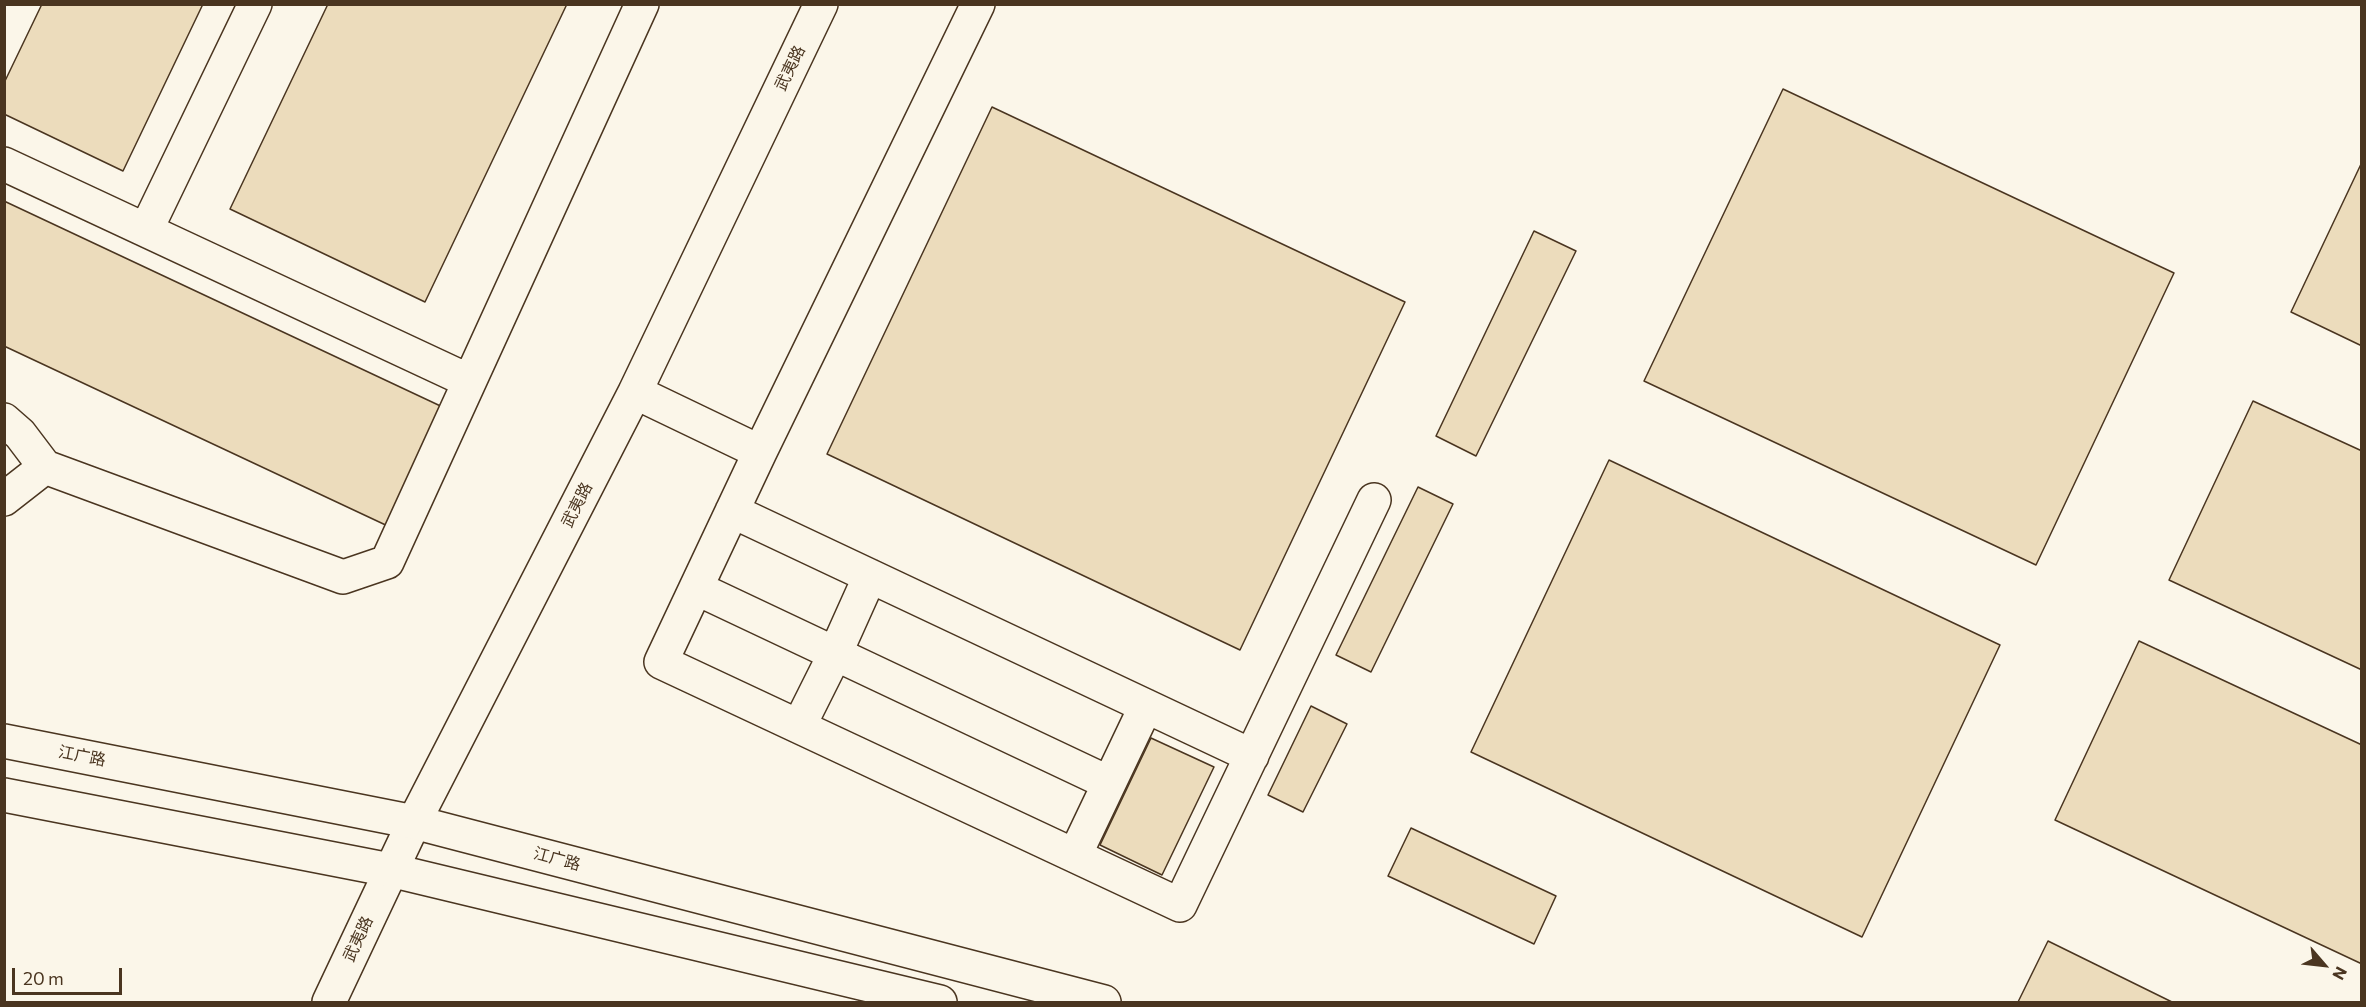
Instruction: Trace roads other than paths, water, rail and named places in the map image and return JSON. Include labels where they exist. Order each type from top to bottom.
[{"type":"main road","points":[[146,230],[255,4]]},
{"type":"main road","points":[[4,420],[20,434],[45,467],[343,577],[387,562],[642,4]]},
{"type":"main road","name":"武夷路","points":[[329,1002],[414,822],[636,392],[821,4]]},
{"type":"main road","points":[[978,4],[760,452],[661,662],[1180,904],[1374,500]]},
{"type":"main road","points":[[4,164],[469,381]]},
{"type":"main road","points":[[636,392],[760,452]]},
{"type":"main road","points":[[4,499],[45,467]]},
{"type":"main road","points":[[732,511],[1252,756]]},
{"type":"main road","points":[[799,726],[870,576]]},
{"type":"main road","points":[[696,588],[1109,783]]},
{"type":"main road","points":[[1075,855],[1146,706]]},
{"type":"main road","name":"江广路","points":[[4,741],[414,822],[1104,1002]]},
{"type":"main road","points":[[4,795],[390,870],[940,1002]]}]
